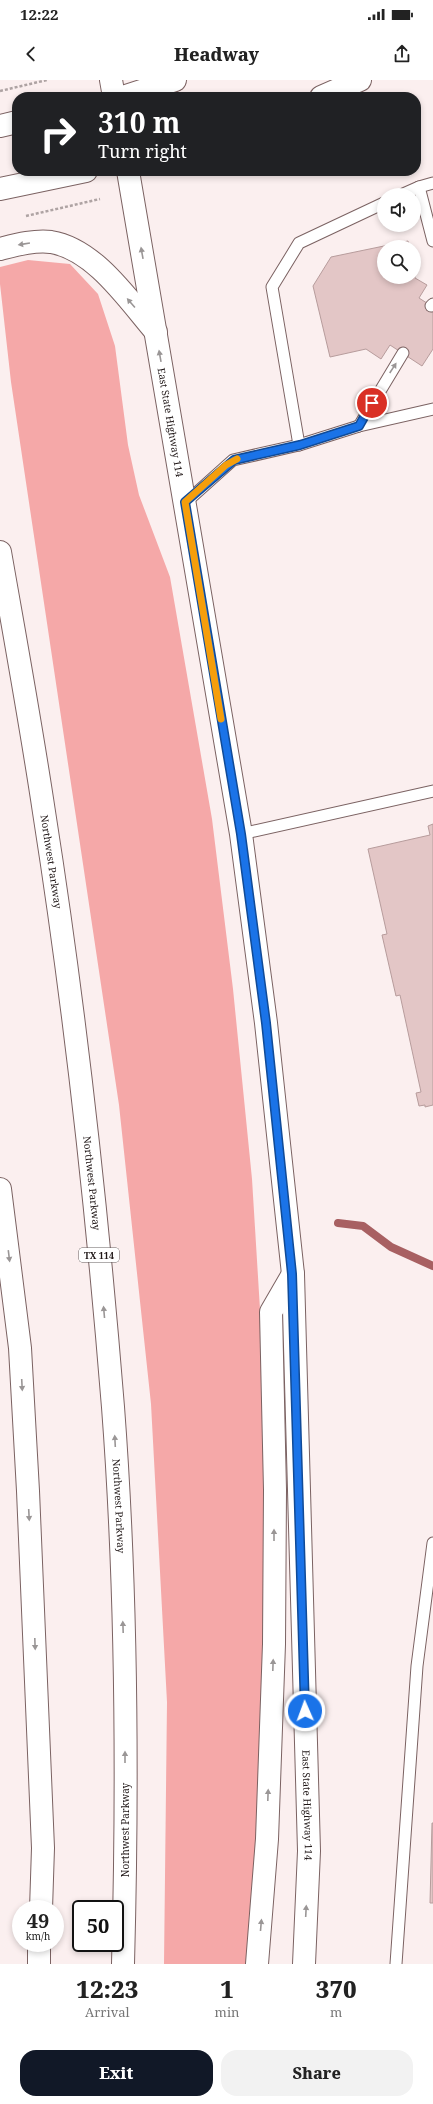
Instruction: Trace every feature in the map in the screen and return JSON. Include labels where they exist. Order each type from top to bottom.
[{"type":"main road","points":[[111,80],[113,92]]},
{"type":"main road","points":[[138,92],[175,80]]},
{"type":"main road","points":[[332,92],[360,80]]},
{"type":"main road","points":[[0,126],[12,123]]},
{"type":"main road","points":[[0,189],[62,176]]},
{"type":"main road","name":"East State Highway 114","points":[[129,176],[241,834],[266,1023],[292,1274],[309,1851],[304,1964]]},
{"type":"main road","points":[[0,249],[36,242],[51,242],[66,246],[92,262],[106,275],[156,332]]},
{"type":"main road","name":"Northwest Parkway","points":[[0,552],[44,813],[86,1121],[113,1409],[124,1645],[126,1871],[124,1964]]},
{"type":"main road","points":[[0,1189],[20,1348],[28,1491],[43,1848],[40,1900]]},
{"type":"main road","points":[[257,1964],[267,1839],[274,1644],[275,1490],[271,1312],[292,1274]]},
{"type":"main road","points":[[38,1964],[39,1952]]},
{"type":"lane","points":[[415,188],[433,183]]},
{"type":"lane","points":[[419,186],[433,241]]},
{"type":"lane","points":[[300,445],[272,287],[299,243],[377,206]]},
{"type":"lane","points":[[359,426],[403,353]]},
{"type":"lane","points":[[185,502],[234,460],[300,445],[359,426],[433,409]]},
{"type":"lane","points":[[241,834],[433,791]]},
{"type":"lane","points":[[396,1964],[417,1666],[433,1543]]},
{"type":"path","points":[[0,91],[47,80]]},
{"type":"path","points":[[23,217],[100,199]]},
{"type":"shaded area","points":[[28,260],[70,264],[98,294],[115,346],[128,445],[139,495],[170,577],[212,819],[233,989],[252,1179],[262,1342],[266,1512],[264,1700],[253,1911],[248,1964],[164,1964],[167,1702],[151,1404],[119,1105],[11,382],[0,284],[0,267]]},
{"type":"building","points":[[377,247],[377,284],[421,284],[421,282],[427,285],[419,298],[433,307],[433,349],[422,366],[390,345],[381,359],[366,349],[330,357],[313,286],[331,257]]},
{"type":"building","points":[[433,824],[433,1105],[425,1107],[425,1105],[419,1106],[416,1093],[421,1092],[400,995],[396,996],[382,935],[387,934],[368,849],[430,835],[428,826]]},
{"type":"building","points":[[432,1823],[433,1903],[430,1903]]},
{"type":"waterway","points":[[338,1223],[363,1226],[391,1247],[433,1266]]},
{"type":"slow traffic","points":[[221,719],[185,502],[226,465],[237,459]]},
{"type":"route","points":[[305,1711],[292,1274],[266,1023],[241,834],[185,502],[226,465],[234,460],[300,445],[359,426],[372,403]]}]
